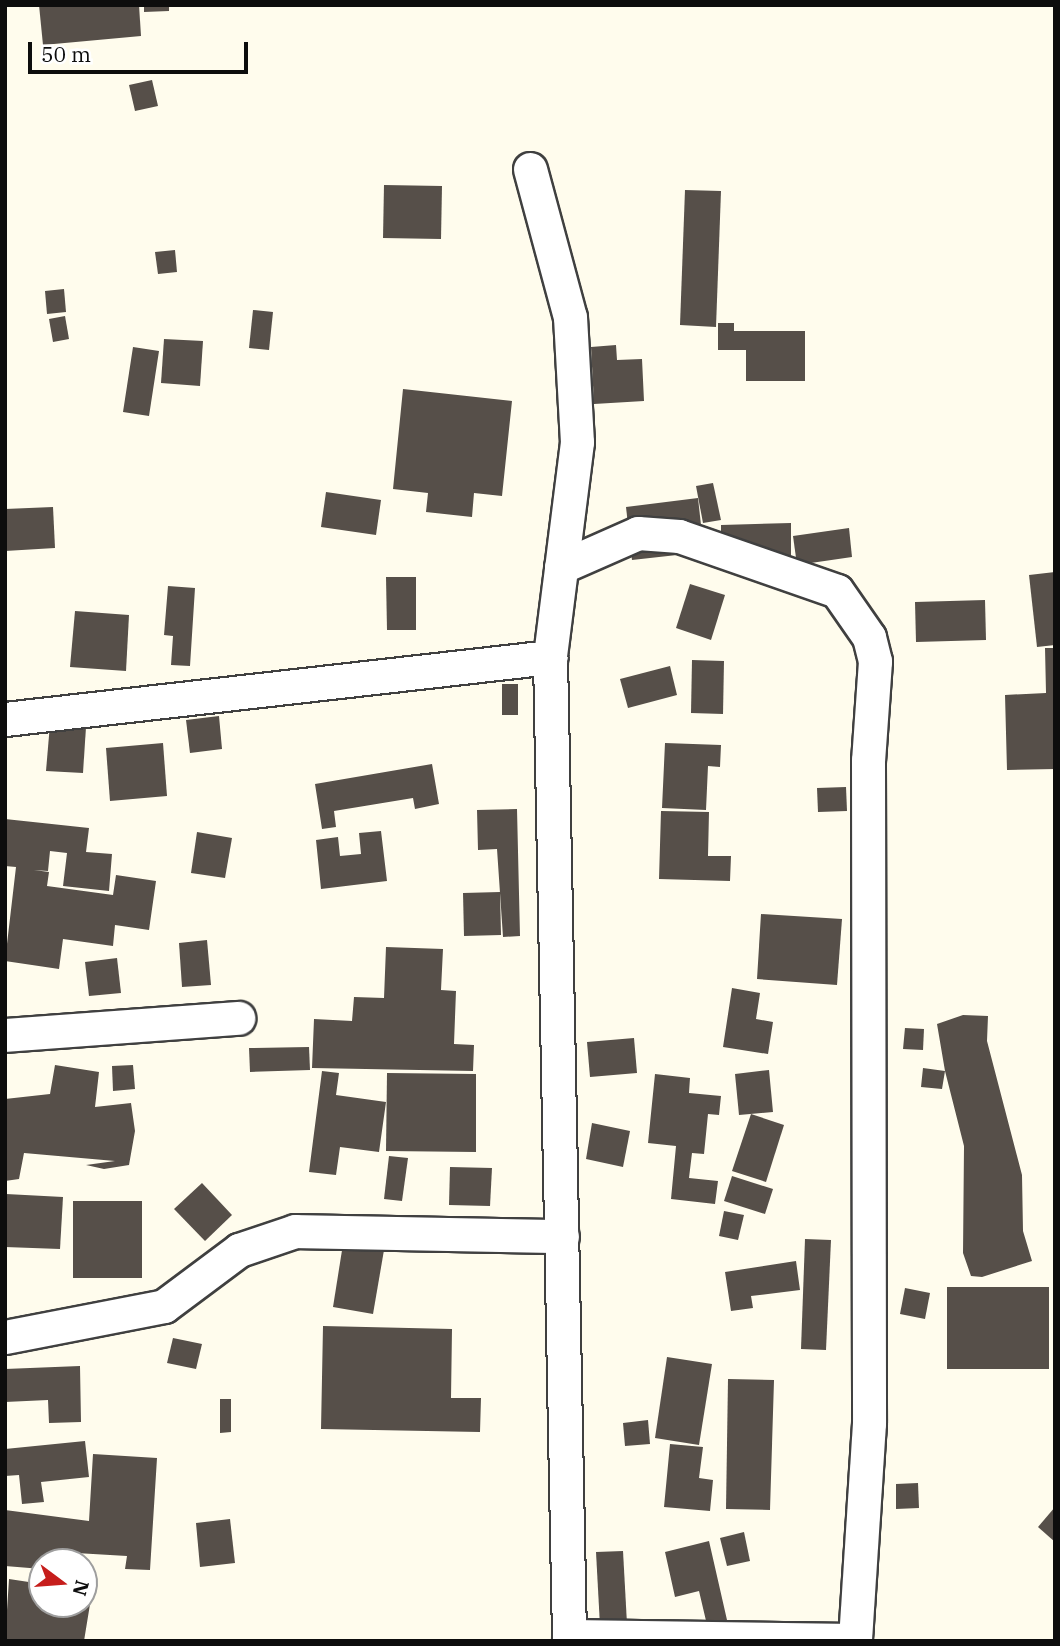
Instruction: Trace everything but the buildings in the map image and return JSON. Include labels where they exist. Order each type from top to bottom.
[{"type":"street","points":[[530,169],[570,317],[577,442],[561,567],[550,657],[569,1639],[855,1641],[869,1423],[872,649],[837,591],[680,536],[638,533],[561,567]]},
{"type":"street","points":[[5,719],[550,657]]},
{"type":"street","points":[[5,1035],[238,1018]]},
{"type":"street","points":[[5,1337],[164,1307],[239,1250],[295,1231],[562,1236]]}]
